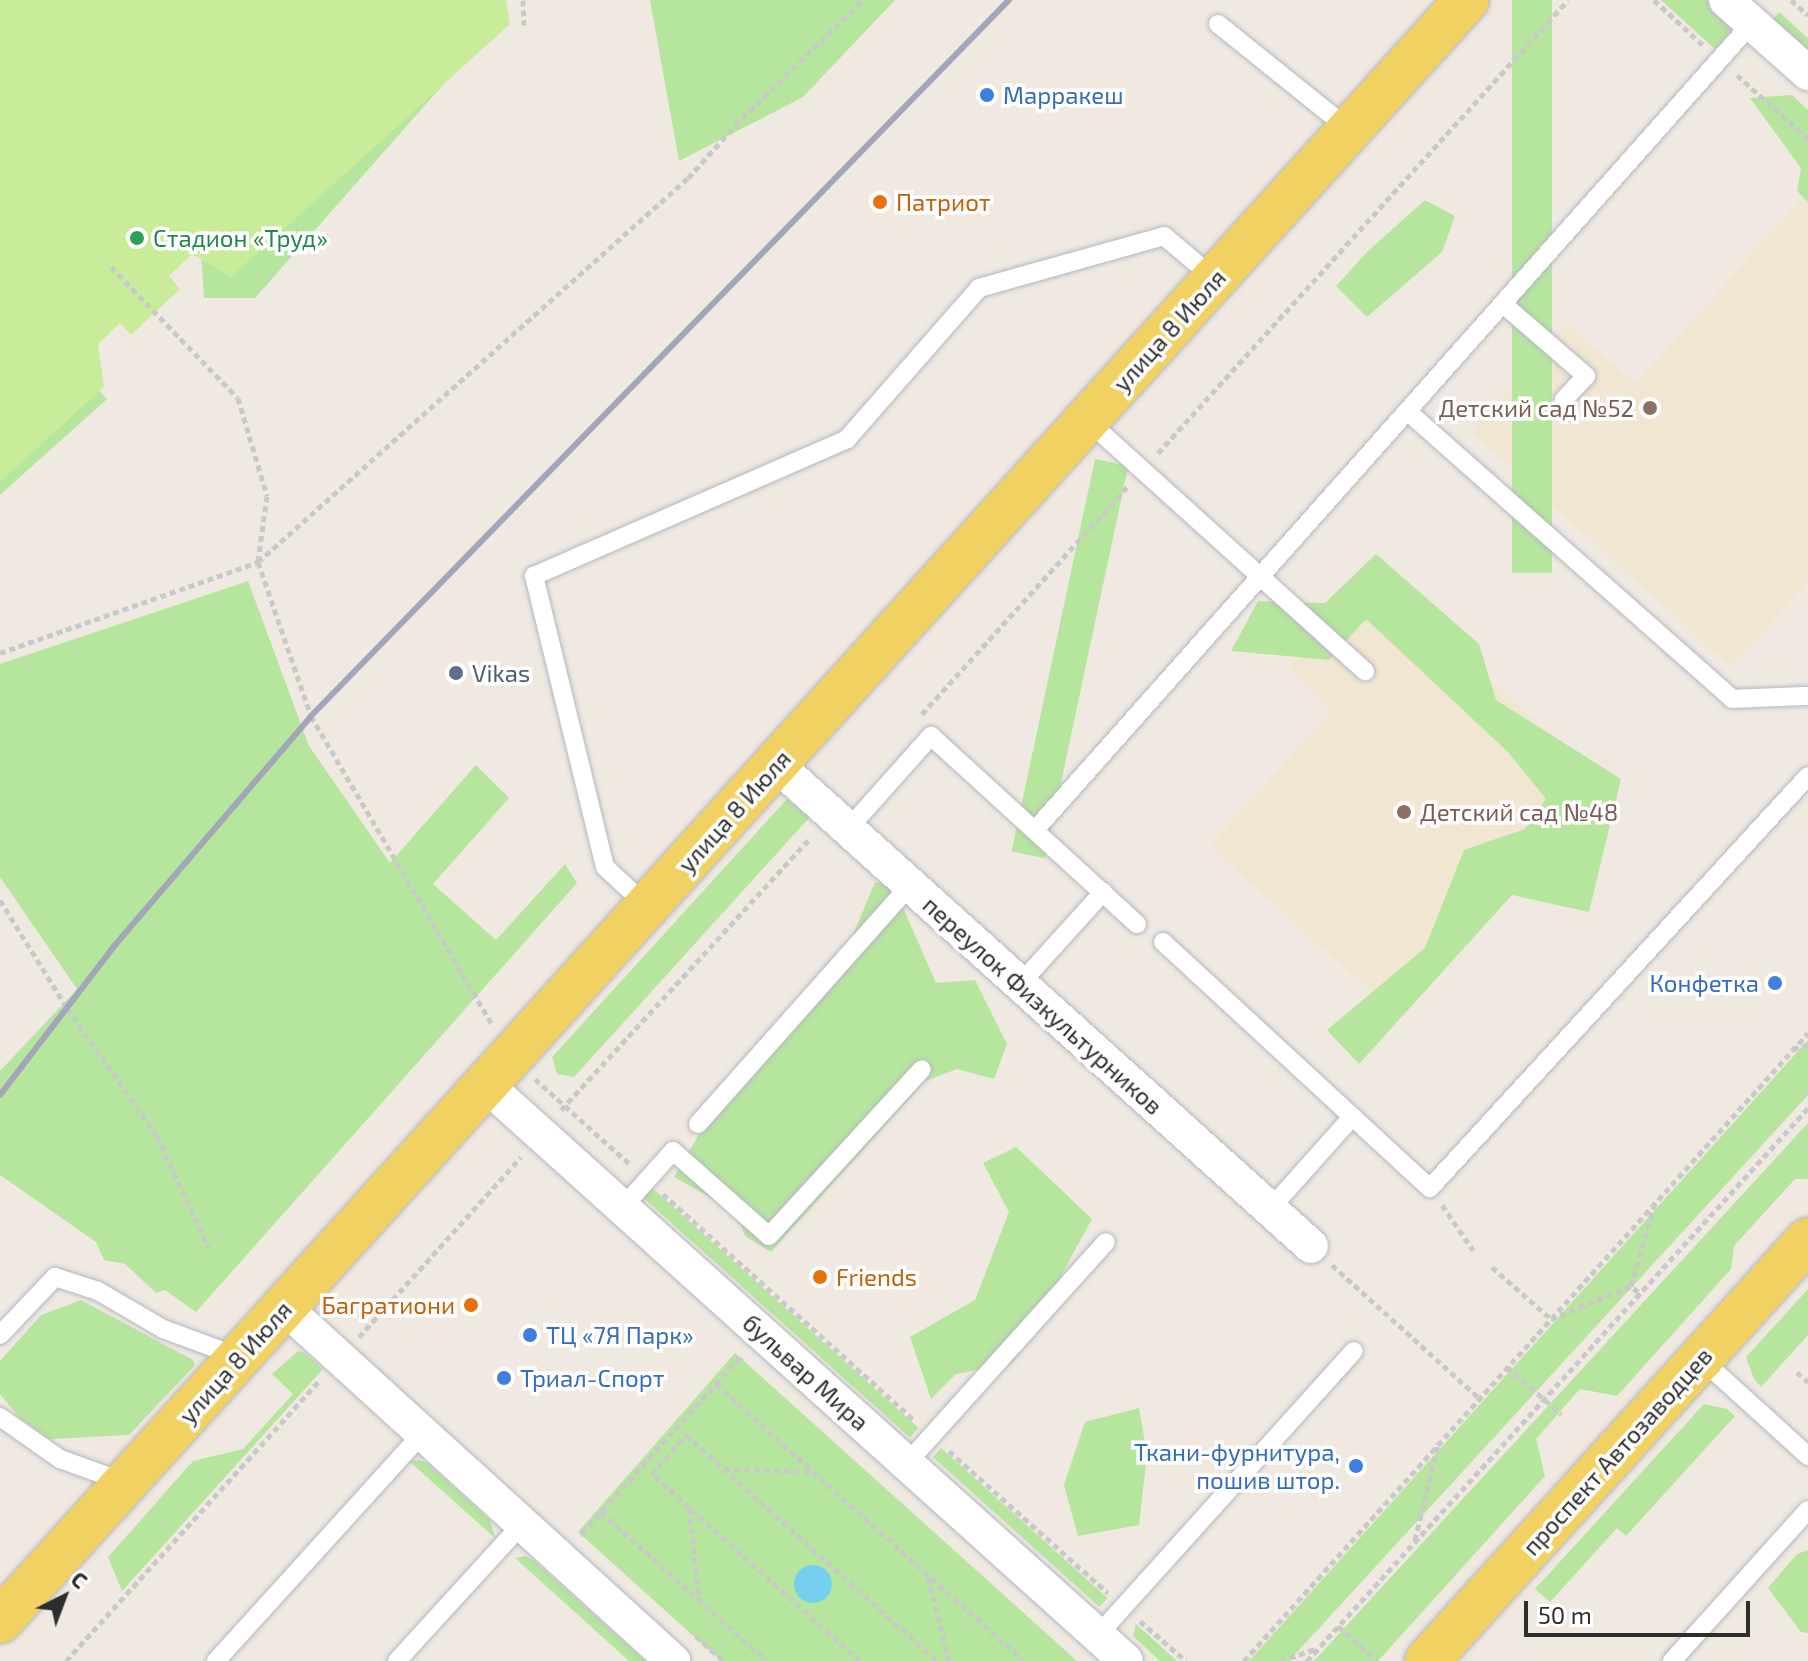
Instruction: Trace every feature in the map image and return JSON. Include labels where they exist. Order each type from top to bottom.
[{"type":"main road","name":"улица 8 Июля","points":[[0,1621],[1467,0]]},
{"type":"main road","name":"проспект Автозаводцев","points":[[1427,1661],[1808,1240]]},
{"type":"street","points":[[1726,0],[1808,73]]},
{"type":"street","name":"переулок Физкультурников","points":[[776,764],[1311,1246]]},
{"type":"street","name":"бульвар Мира","points":[[497,1070],[623,1207],[1126,1661]]},
{"type":"street","points":[[285,1308],[673,1661]]},
{"type":"lane","points":[[1035,830],[1752,23]]},
{"type":"lane","points":[[1218,24],[1350,130]]},
{"type":"lane","points":[[647,906],[605,867],[534,576],[847,439],[979,288],[1164,236],[1215,279]]},
{"type":"lane","points":[[1503,304],[1586,376],[1564,400]]},
{"type":"lane","points":[[1407,411],[1732,699],[1808,696]]},
{"type":"lane","points":[[1087,420],[1365,671]]},
{"type":"lane","points":[[848,829],[931,736],[1137,924]]},
{"type":"lane","points":[[1163,942],[1430,1188],[1808,776]]},
{"type":"lane","points":[[698,1124],[910,885]]},
{"type":"lane","points":[[1020,984],[1103,892]]},
{"type":"lane","points":[[623,1207],[673,1151],[769,1236],[922,1069]]},
{"type":"lane","points":[[1270,1209],[1352,1117]]},
{"type":"lane","points":[[907,1463],[1106,1242]]},
{"type":"lane","points":[[0,1335],[55,1277],[98,1291],[163,1329],[239,1357]]},
{"type":"lane","points":[[1098,1635],[1354,1351]]},
{"type":"lane","points":[[1700,1358],[1808,1456]]},
{"type":"lane","points":[[0,1417],[60,1459],[125,1482]]},
{"type":"lane","points":[[216,1661],[423,1433]]},
{"type":"lane","points":[[1672,1661],[1808,1510]]},
{"type":"lane","points":[[397,1661],[522,1524]]},
{"type":"path","points":[[523,0],[524,25]]},
{"type":"path","points":[[0,653],[258,562],[688,178],[742,118],[863,0]]},
{"type":"path","points":[[1791,0],[1808,15]]},
{"type":"path","points":[[111,267],[238,398],[267,496],[258,562],[311,716],[497,1070],[648,1179],[1186,1661]]},
{"type":"path","points":[[0,900],[67,1008],[157,1136],[209,1249]]},
{"type":"path","points":[[1244,1661],[1808,1033]]},
{"type":"path","points":[[1793,1049],[1808,1045]]},
{"type":"path","points":[[1307,1661],[1638,1292],[1808,1108]]},
{"type":"path","points":[[1430,1188],[1473,1250]]},
{"type":"path","points":[[1631,1286],[1656,1202]]},
{"type":"path","points":[[1311,1246],[1479,1398]]},
{"type":"path","points":[[1492,1267],[1551,1319]]},
{"type":"path","points":[[1631,1286],[1638,1292]]},
{"type":"path","points":[[1551,1319],[1631,1286]]},
{"type":"path","points":[[594,1544],[582,1533],[601,1511],[739,1358],[751,1369]]},
{"type":"path","points":[[1507,1367],[1561,1414]]},
{"type":"path","points":[[1797,1372],[1808,1382]]},
{"type":"path","points":[[716,1384],[1024,1661]]},
{"type":"path","points":[[860,1661],[652,1474],[686,1435],[937,1661]]},
{"type":"path","points":[[1415,1541],[1438,1444]]},
{"type":"path","points":[[723,1469],[814,1472]]},
{"type":"path","points":[[688,1507],[699,1599]]},
{"type":"path","points":[[601,1511],[767,1661]]},
{"type":"path","points":[[928,1575],[949,1661]]},
{"type":"path","points":[[1338,1626],[1377,1661]]},
{"type":"path","points":[[688,1629],[724,1661]]},
{"type":"path","points":[[1280,1661],[1318,1648]]},
{"type":"shaded area","name":"Детский сад №52","points":[[1808,192],[1808,582],[1731,667],[1471,432],[1567,324],[1635,384]]},
{"type":"shaded area","name":"Детский сад №48","points":[[1373,575],[1598,777],[1390,1009],[1210,846],[1332,710],[1288,670]]},
{"type":"green space","name":"Стадион «Труд»","points":[[0,0],[506,0],[510,24],[231,277],[192,254],[169,276],[180,289],[131,335],[120,323],[98,344],[104,387],[0,482]]},
{"type":"green space","points":[[650,0],[895,0],[803,97],[679,161]]},
{"type":"green space","points":[[1512,0],[1552,0],[1552,573],[1512,573]]},
{"type":"green space","points":[[1661,0],[1707,0],[1736,26],[1715,49]]},
{"type":"green space","points":[[1779,12],[1808,38],[1808,50],[1773,19]]},
{"type":"green space","points":[[493,28],[255,298],[204,298],[198,210]]},
{"type":"green space","points":[[1792,95],[1808,110],[1808,202],[1797,191],[1801,168],[1750,98]]},
{"type":"green space","points":[[1425,200],[1455,216],[1442,252],[1367,317],[1336,286],[1368,251]]},
{"type":"green space","points":[[50,339],[107,399],[0,495],[0,388]]},
{"type":"green space","points":[[1095,459],[1128,466],[1045,858],[1012,851]]},
{"type":"green space","points":[[1376,554],[1479,644],[1496,700],[1621,779],[1589,912],[1512,895],[1359,1064],[1327,1030],[1425,948],[1464,850],[1525,829],[1546,799],[1508,752],[1366,619],[1329,660],[1231,651],[1258,601],[1325,603]]},
{"type":"green space","points":[[248,581],[309,746],[390,863],[476,765],[509,798],[433,884],[496,940],[565,864],[577,883],[196,1312],[165,1290],[156,1293],[125,1264],[104,1260],[96,1242],[0,1175],[0,1071],[77,989],[0,877],[0,664]]},
{"type":"green space","points":[[787,799],[809,818],[574,1077],[557,1074],[552,1057]]},
{"type":"green space","points":[[875,882],[894,887],[936,983],[975,980],[1007,1044],[994,1079],[957,1069],[925,1081],[771,1252],[745,1236],[736,1212],[674,1177],[701,1131],[836,976]]},
{"type":"green space","points":[[1808,1040],[1808,1095],[1289,1661],[1249,1661]]},
{"type":"green space","points":[[1808,1123],[1808,1179],[1795,1179],[1734,1246],[1731,1269],[1617,1396],[1580,1389],[1536,1439],[1545,1476],[1378,1661],[1314,1661]]},
{"type":"green space","points":[[1016,1147],[1092,1219],[1013,1363],[956,1374],[931,1399],[910,1337],[975,1300],[1009,1212],[983,1163]]},
{"type":"green space","points":[[651,1187],[919,1428],[910,1438],[642,1197]]},
{"type":"green space","points":[[1808,1289],[1808,1335],[1761,1387],[1754,1379],[1746,1357]]},
{"type":"green space","points":[[81,1300],[193,1360],[195,1365],[129,1435],[50,1439],[20,1418],[0,1394],[0,1361],[41,1315]]},
{"type":"green space","points":[[298,1351],[305,1353],[323,1369],[122,1591],[108,1557],[193,1461],[243,1449],[293,1394],[272,1374]]},
{"type":"green space","points":[[735,1353],[1077,1661],[721,1661],[578,1532]]},
{"type":"green space","points":[[1704,1404],[1727,1409],[1735,1416],[1626,1536],[1617,1528],[1550,1602],[1535,1589]]},
{"type":"green space","points":[[1139,1408],[1147,1454],[1139,1525],[1078,1536],[1064,1485],[1085,1422]]},
{"type":"green space","points":[[941,1448],[1107,1598],[1099,1607],[933,1457]]},
{"type":"green space","points":[[420,1460],[490,1520],[495,1538],[409,1461]]},
{"type":"green space","points":[[1808,1550],[1808,1633],[1801,1632],[1768,1588],[1797,1554]]},
{"type":"green space","points":[[525,1556],[645,1661],[629,1661],[515,1558]]},
{"type":"green space","points":[[1136,1624],[1177,1661],[1160,1661],[1133,1636]]},
{"type":"water","points":[[813,1565],[827,1570],[832,1584],[827,1598],[813,1603],[799,1598],[794,1584],[799,1570]]},
{"type":"railway","points":[[0,1095],[115,945],[311,716],[1009,0]]},
{"type":"place","name":"Марракеш","points":[[987,95]]},
{"type":"place","name":"Патриот","points":[[880,202]]},
{"type":"place","name":"Стадион «Труд»","points":[[137,238]]},
{"type":"place","name":"Детский сад №52","points":[[1650,408]]},
{"type":"place","name":"Vikas","points":[[456,673]]},
{"type":"place","name":"Детский сад №48","points":[[1404,812]]},
{"type":"place","name":"Конфетка","points":[[1775,983]]},
{"type":"place","name":"Friends","points":[[820,1277]]},
{"type":"place","name":"Багратиони","points":[[471,1305]]},
{"type":"place","name":"ТЦ «7Я Парк»","points":[[530,1335]]},
{"type":"place","name":"Триал-Спорт","points":[[504,1378]]},
{"type":"place","name":"Ткани-фурнитура, пошив штор.","points":[[1356,1466]]}]
